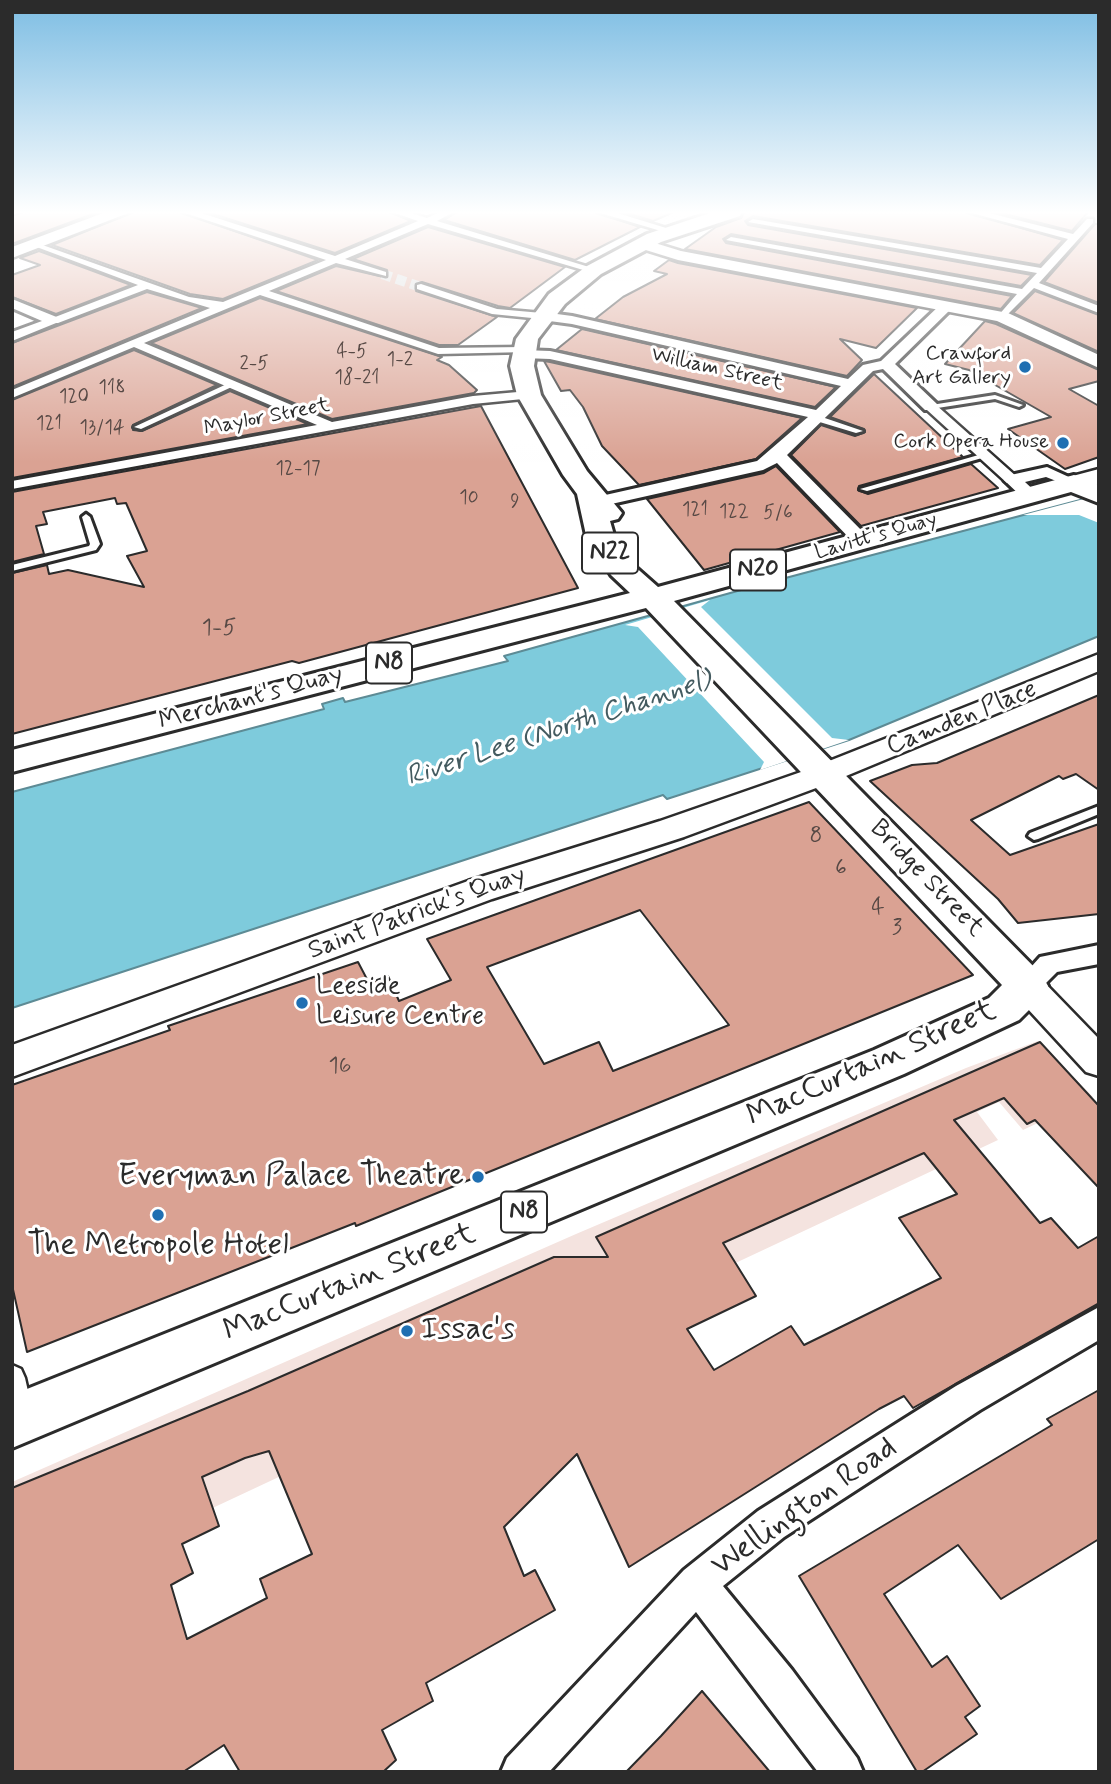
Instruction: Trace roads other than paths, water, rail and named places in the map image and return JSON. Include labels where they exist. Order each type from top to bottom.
[{"type":"highway","points":[[523,352],[527,339],[542,316],[562,295]]},
{"type":"highway","name":"N22","points":[[523,352],[524,376],[529,396],[594,499],[600,535],[609,552],[621,569],[667,610]]},
{"type":"highway","name":"Lavitt's Quay","points":[[667,610],[710,584],[862,541],[1021,487],[1086,480]]},
{"type":"highway","name":"N20","points":[[1086,480],[1099,495]]},
{"type":"highway","name":"Merchant's Quay","points":[[12,761],[667,610]]},
{"type":"highway","name":"Bridge Street","points":[[667,610],[1027,986]]},
{"type":"highway","name":"MacCurtain Street","points":[[15,1406],[890,1062],[1004,1009],[1027,986]]},
{"type":"main road","name":"Saint Patrick's Quay","points":[[12,1061],[480,890],[672,829],[816,764]]},
{"type":"street","points":[[12,337],[121,295]]},
{"type":"street","points":[[177,295],[202,304],[230,303]]},
{"type":"street","points":[[12,394],[249,295]]},
{"type":"street","points":[[272,295],[438,351],[523,352]]},
{"type":"street","points":[[446,295],[496,312],[542,316],[684,344],[852,384]]},
{"type":"street","points":[[881,295],[1002,317],[1099,362]]},
{"type":"street","points":[[1002,317],[1021,295]]},
{"type":"street","points":[[1051,295],[1099,310]]},
{"type":"street","points":[[12,303],[54,321]]},
{"type":"street","points":[[594,499],[756,466],[778,455],[868,368],[886,364],[945,308]]},
{"type":"street","points":[[134,343],[330,426]]},
{"type":"street","name":"William Street","points":[[523,352],[550,355],[817,416]]},
{"type":"street","points":[[886,364],[1021,487]]},
{"type":"street","name":"Maylor Street","points":[[12,485],[473,400],[529,396]]},
{"type":"street","points":[[778,455],[862,541]]},
{"type":"street","name":"Camden Place","points":[[816,764],[1099,662]]},
{"type":"street","points":[[1099,954],[1049,964],[1027,986],[1099,1062]]},
{"type":"street","name":"Wellington Road","points":[[521,1772],[697,1583],[771,1524],[968,1398],[1099,1322]]},
{"type":"street","points":[[697,1583],[778,1684],[843,1772]]},
{"type":"lane","points":[[138,427],[232,385]]},
{"type":"lane","points":[[931,407],[995,397],[1019,405]]},
{"type":"lane","points":[[817,416],[859,431]]},
{"type":"lane","points":[[864,489],[985,456]]},
{"type":"lane","points":[[12,568],[93,548],[95,544],[86,517]]},
{"type":"lane","points":[[1034,836],[1099,810]]},
{"type":"water","name":"River Lee (North Channel)","points":[[1099,495],[1099,636],[849,740],[667,799],[663,795],[12,1008],[12,792],[324,709],[322,704],[343,698],[345,702],[508,661],[504,656]]},
{"type":"place","name":"Crawford Art Gallery","points":[[1025,367]]},
{"type":"place","name":"Cork Opera House","points":[[1063,443]]},
{"type":"place","name":"Leeside Leisure Centre","points":[[302,1003]]},
{"type":"place","name":"Everyman Palace Theatre","points":[[478,1177]]},
{"type":"place","name":"The Metropole Hotel","points":[[158,1215]]},
{"type":"place","name":"Issac's","points":[[407,1331]]}]
